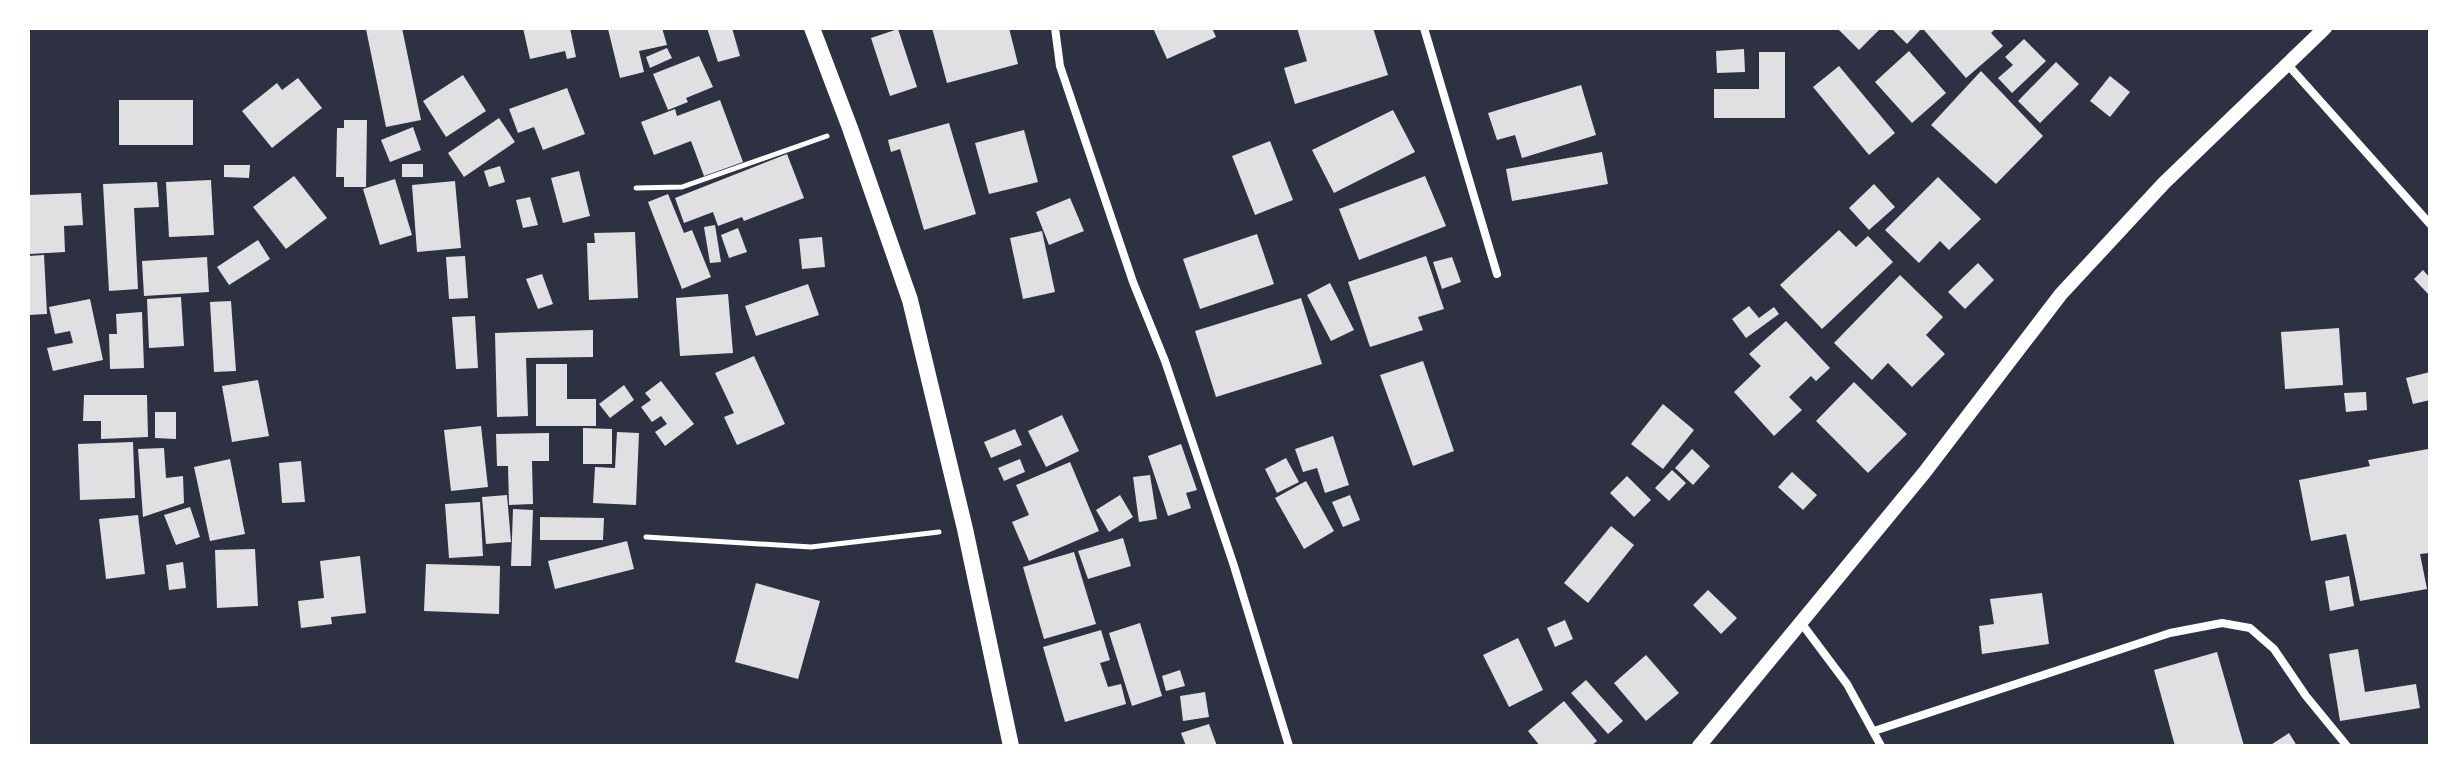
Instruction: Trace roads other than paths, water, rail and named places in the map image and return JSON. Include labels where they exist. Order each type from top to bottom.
[{"type":"main road","points":[[812,28],[910,300],[965,529],[1011,746]]},
{"type":"street","points":[[1055,28],[1060,66],[1133,282],[1165,361],[1234,566],[1289,746]]},
{"type":"street","points":[[1424,28],[1497,274]]},
{"type":"street","points":[[1699,746],[1924,473],[2061,294],[2164,183],[2325,28]]},
{"type":"street","points":[[2288,65],[2430,224]]},
{"type":"street","points":[[1874,731],[2156,637],[2222,623],[2250,628],[2274,649],[2306,696],[2347,746]]},
{"type":"street","points":[[1802,624],[1847,684],[1881,746]]}]
